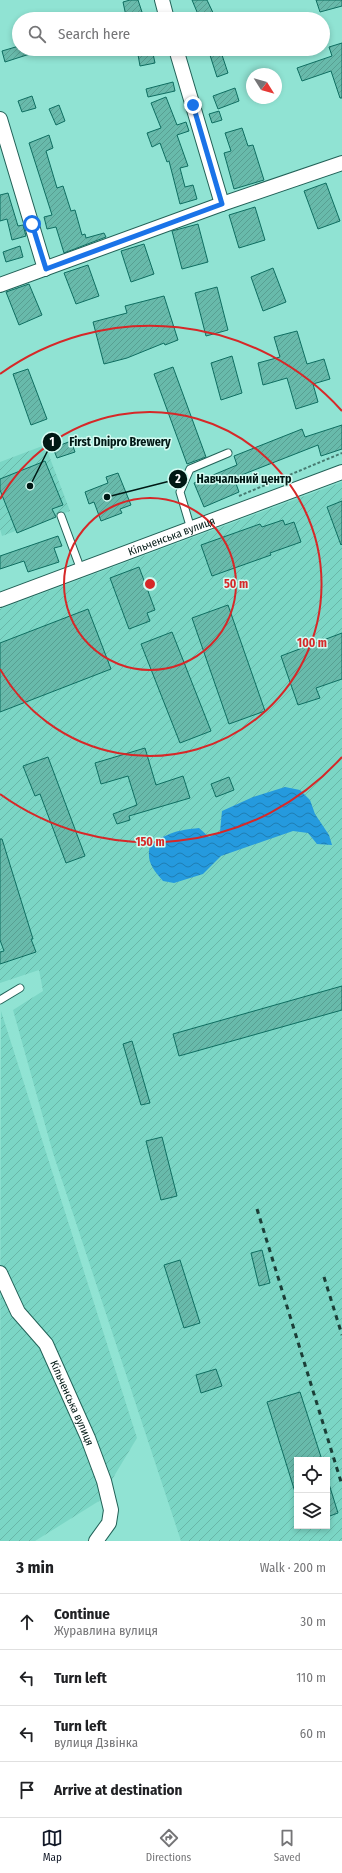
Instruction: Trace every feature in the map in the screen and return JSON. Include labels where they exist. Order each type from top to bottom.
[{"type":"street","points":[[162,0],[165,12]]},
{"type":"street","points":[[178,56],[222,204]]},
{"type":"street","points":[[0,119],[46,269]]},
{"type":"street","points":[[0,286],[222,204],[342,163]]},
{"type":"street","name":"Кільченська вулиця","points":[[0,600],[342,472]]},
{"type":"street","name":"Кільченська вулиця","points":[[0,1273],[18,1312],[46,1344],[88,1438],[104,1481],[111,1510],[109,1523],[96,1541]]},
{"type":"lane","points":[[190,528],[180,492],[190,468],[228,453]]},
{"type":"lane","points":[[61,516],[81,570]]},
{"type":"lane","points":[[0,1000],[20,988]]},
{"type":"shaded area","points":[[45,445],[70,511],[2,536],[0,529],[0,462]]},
{"type":"shaded area","points":[[342,482],[342,1541],[181,1541],[53,1153],[13,1010],[43,991],[39,970],[0,983],[0,609]]},
{"type":"shaded area","points":[[1,1011],[137,1438],[99,1501],[35,1541],[0,1541]]},
{"type":"water","points":[[285,787],[300,790],[310,800],[315,814],[329,835],[332,845],[317,844],[308,833],[293,831],[221,856],[203,874],[174,883],[163,881],[153,869],[149,851],[150,845],[156,841],[173,833],[199,828],[209,837],[220,832],[222,811],[253,797]]},
{"type":"building","points":[[138,0],[142,12],[125,12],[123,2]]},
{"type":"building","points":[[192,0],[207,0],[213,12],[197,12]]},
{"type":"building","points":[[316,0],[342,0],[342,6],[320,12]]},
{"type":"building","points":[[342,43],[342,98],[340,98],[331,71],[302,81],[297,68],[332,56],[330,47]]},
{"type":"building","points":[[12,48],[12,56],[24,56],[5,62],[2,51]]},
{"type":"building","points":[[138,56],[154,56],[155,63],[140,66]]},
{"type":"building","points":[[210,56],[222,56],[228,73],[217,77]]},
{"type":"building","points":[[173,82],[175,91],[148,97],[146,89]]},
{"type":"building","points":[[235,88],[239,101],[218,109],[213,96]]},
{"type":"building","points":[[32,96],[36,108],[22,112],[18,101]]},
{"type":"building","points":[[166,97],[177,125],[186,122],[189,131],[177,135],[188,166],[180,168],[185,187],[193,185],[197,199],[180,204],[169,161],[167,162],[160,143],[152,147],[147,133],[161,128],[151,103]]},
{"type":"building","points":[[59,105],[65,121],[56,125],[49,109]]},
{"type":"building","points":[[219,111],[222,120],[212,123],[209,114]]},
{"type":"building","points":[[242,128],[248,146],[253,145],[264,180],[234,189],[224,153],[231,151],[225,133]]},
{"type":"building","points":[[49,135],[53,148],[46,151],[57,188],[63,186],[71,211],[75,210],[82,235],[85,234],[86,238],[104,233],[106,237],[64,253],[56,227],[47,229],[44,217],[52,215],[29,143]]},
{"type":"building","points":[[326,183],[340,221],[318,229],[304,191]]},
{"type":"building","points":[[8,193],[18,226],[23,225],[26,236],[12,240],[7,219],[0,221],[0,195]]},
{"type":"building","points":[[255,207],[265,240],[239,248],[229,215]]},
{"type":"building","points":[[198,224],[208,262],[182,269],[172,231]]},
{"type":"building","points":[[144,244],[154,274],[131,282],[121,251]]},
{"type":"building","points":[[20,246],[23,257],[6,262],[3,252]]},
{"type":"building","points":[[88,265],[99,296],[76,304],[64,273]]},
{"type":"building","points":[[273,268],[286,302],[263,311],[251,277]]},
{"type":"building","points":[[29,284],[42,315],[19,325],[6,292]]},
{"type":"building","points":[[217,287],[228,330],[206,336],[195,293]]},
{"type":"building","points":[[164,296],[178,340],[165,345],[164,343],[127,358],[104,364],[93,322],[127,313],[125,306]]},
{"type":"building","points":[[297,331],[307,364],[324,359],[330,379],[313,384],[318,402],[296,409],[287,378],[263,385],[258,363],[280,357],[274,337]]},
{"type":"building","points":[[232,356],[242,393],[221,400],[211,363]]},
{"type":"building","points":[[173,367],[206,457],[187,464],[154,374]]},
{"type":"building","points":[[28,369],[47,419],[31,425],[13,374]]},
{"type":"building","points":[[342,425],[342,449],[321,456],[318,445],[234,478],[239,492],[204,507],[194,483],[237,465],[234,456],[302,429],[305,437]]},
{"type":"building","points":[[71,441],[75,452],[57,458],[53,448]]},
{"type":"building","points":[[45,461],[63,505],[52,509],[56,517],[17,533],[0,490],[0,479]]},
{"type":"building","points":[[118,473],[131,505],[120,509],[122,513],[101,521],[94,502],[89,504],[85,492],[108,483],[106,477]]},
{"type":"building","points":[[342,501],[342,544],[341,545],[327,507]]},
{"type":"building","points":[[283,520],[285,525],[294,522],[301,542],[270,553],[271,555],[212,576],[201,545],[260,524],[262,527]]},
{"type":"building","points":[[58,536],[62,546],[54,548],[59,562],[28,572],[24,561],[0,569],[0,556]]},
{"type":"building","points":[[139,567],[155,610],[147,613],[150,621],[129,629],[110,578]]},
{"type":"building","points":[[228,605],[265,711],[229,724],[192,618]]},
{"type":"building","points":[[88,609],[111,669],[0,712],[0,643]]},
{"type":"building","points":[[172,632],[211,731],[180,743],[141,644]]},
{"type":"building","points":[[342,633],[342,679],[316,688],[320,698],[298,705],[281,656]]},
{"type":"building","points":[[145,748],[156,785],[183,776],[190,798],[129,816],[130,820],[117,824],[113,814],[137,805],[128,776],[101,784],[95,763]]},
{"type":"building","points":[[48,757],[85,856],[66,863],[40,794],[35,796],[23,766]]},
{"type":"building","points":[[229,777],[234,790],[216,797],[211,784]]},
{"type":"building","points":[[0,839],[2,839],[36,952],[0,964],[0,952],[4,951],[0,940]]},
{"type":"building","points":[[342,986],[342,1010],[179,1056],[173,1034]]},
{"type":"building","points":[[132,1041],[150,1103],[141,1105],[123,1044]]},
{"type":"building","points":[[162,1137],[177,1196],[161,1200],[146,1141]]},
{"type":"building","points":[[262,1250],[270,1283],[259,1286],[251,1253]]},
{"type":"building","points":[[180,1260],[200,1323],[184,1328],[164,1265]]},
{"type":"building","points":[[216,1369],[222,1386],[201,1393],[196,1375]]},
{"type":"building","points":[[300,1392],[321,1457],[294,1457],[294,1489],[267,1402]]},
{"type":"building","points":[[330,1487],[338,1513],[330,1516]]},
{"type":"railway","points":[[257,1209],[342,1485]]},
{"type":"railway","points":[[324,1277],[342,1335]]},
{"type":"place","name":"First Dnipro Brewery","points":[[30,486]]},
{"type":"place","name":"Навчальний центр","points":[[107,497]]},
{"type":"route","points":[[32,224],[46,269],[222,204],[193,105]]}]
